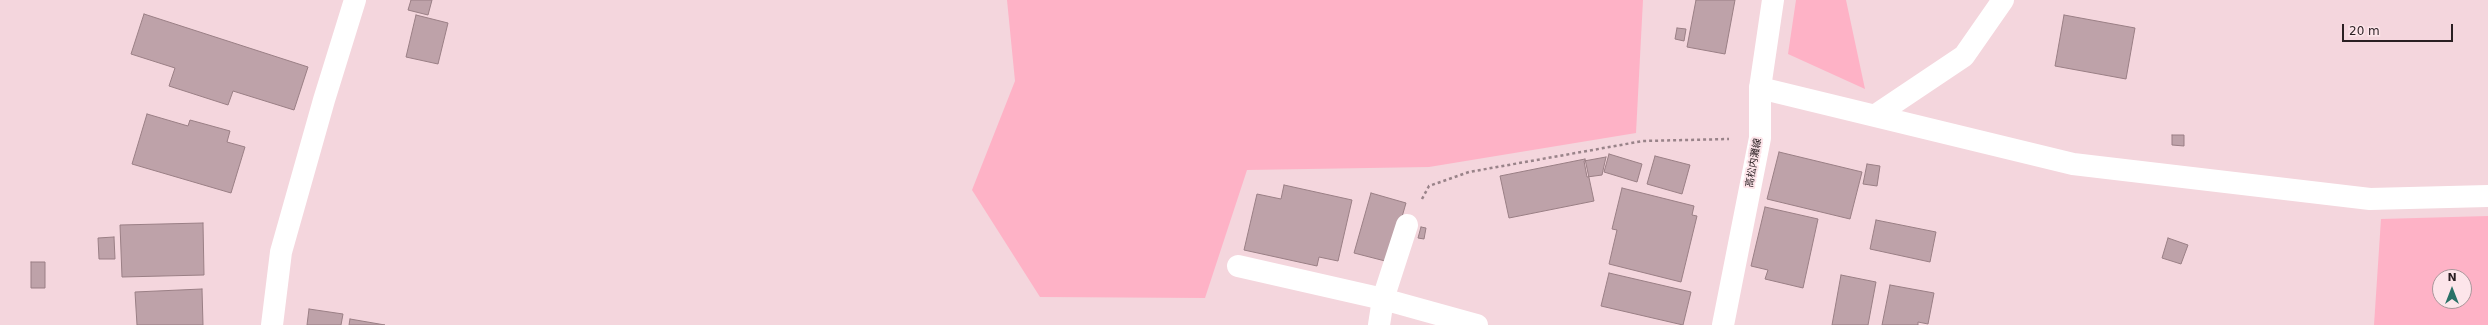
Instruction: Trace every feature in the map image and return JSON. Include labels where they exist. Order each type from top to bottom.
[{"type":"street","points":[[272,325],[281,252],[324,100],[355,0]]},
{"type":"street","name":"高松内灘線","points":[[1723,325],[1760,138],[1760,88],[1773,0]]},
{"type":"street","points":[[1876,115],[1964,56],[2003,0]]},
{"type":"street","points":[[1760,88],[2073,164],[2370,199],[2488,196]]},
{"type":"street","points":[[1378,325],[1383,299],[1407,225]]},
{"type":"street","points":[[1238,266],[1383,299],[1477,325]]},
{"type":"path","points":[[1407,225],[1430,186],[1469,172],[1643,141],[1760,138]]},
{"type":"shaded area","points":[[1007,0],[1643,0],[1636,133],[1429,167],[1247,170],[1205,298],[1040,297],[972,190],[1015,81]]},
{"type":"shaded area","points":[[1796,0],[1846,0],[1865,89],[1788,54]]},
{"type":"shaded area","points":[[2488,216],[2488,325],[2374,325],[2381,219]]},
{"type":"building","points":[[411,0],[432,0],[428,15],[408,10]]},
{"type":"building","points":[[1696,0],[1735,0],[1725,54],[1687,47]]},
{"type":"building","points":[[144,14],[308,67],[294,110],[233,91],[228,105],[169,86],[175,68],[131,54]]},
{"type":"building","points":[[416,15],[448,23],[438,64],[406,57]]},
{"type":"building","points":[[2064,15],[2135,28],[2126,79],[2055,66]]},
{"type":"building","points":[[1677,28],[1686,29],[1684,41],[1675,39]]},
{"type":"building","points":[[147,114],[188,126],[190,120],[230,131],[227,142],[245,147],[231,193],[132,164]]},
{"type":"building","points":[[2172,135],[2184,135],[2184,146],[2172,145]]},
{"type":"building","points":[[1779,152],[1862,172],[1850,219],[1767,199]]},
{"type":"building","points":[[1609,154],[1642,164],[1637,182],[1604,172]]},
{"type":"building","points":[[1655,156],[1690,165],[1682,194],[1647,184]]},
{"type":"building","points":[[1606,157],[1602,175],[1587,177],[1584,161]]},
{"type":"building","points":[[1585,159],[1594,201],[1509,218],[1500,176]]},
{"type":"building","points":[[1867,164],[1880,166],[1877,186],[1863,184]]},
{"type":"building","points":[[1284,185],[1352,200],[1338,261],[1319,257],[1317,266],[1244,250],[1257,194],[1281,199]]},
{"type":"building","points":[[1622,188],[1694,206],[1692,215],[1697,216],[1681,282],[1609,264],[1617,230],[1612,229]]},
{"type":"building","points":[[1371,193],[1406,203],[1389,262],[1354,253]]},
{"type":"building","points":[[1765,207],[1818,219],[1803,288],[1765,279],[1768,270],[1751,266]]},
{"type":"building","points":[[1876,220],[1936,232],[1930,262],[1870,249]]},
{"type":"building","points":[[203,223],[204,275],[122,277],[120,225]]},
{"type":"building","points":[[1421,227],[1426,228],[1424,239],[1418,238]]},
{"type":"building","points":[[114,237],[115,259],[99,259],[98,238]]},
{"type":"building","points":[[2168,238],[2188,245],[2181,264],[2162,258]]},
{"type":"building","points":[[31,262],[45,262],[45,288],[31,288]]},
{"type":"building","points":[[1609,273],[1691,292],[1683,325],[1601,306]]},
{"type":"building","points":[[1841,275],[1876,282],[1868,325],[1832,325]]},
{"type":"building","points":[[1890,285],[1934,293],[1928,324],[1918,322],[1918,325],[1882,325]]},
{"type":"building","points":[[202,289],[203,325],[137,325],[135,292]]},
{"type":"building","points":[[309,309],[343,314],[341,325],[307,325]]},
{"type":"building","points":[[350,319],[385,325],[349,325]]}]
